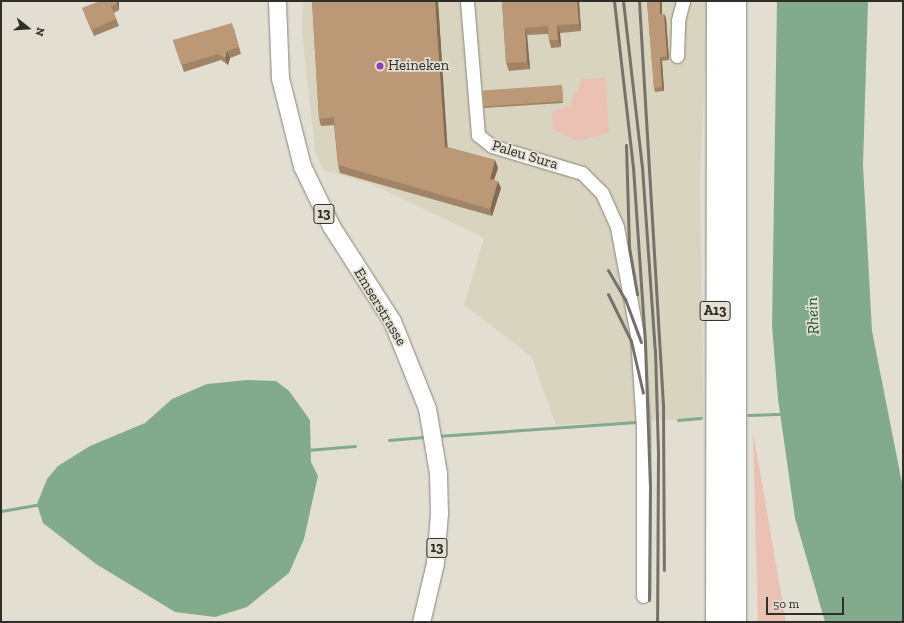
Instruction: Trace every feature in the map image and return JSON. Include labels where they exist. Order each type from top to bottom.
[{"type":"highway","name":"A13","points":[[716,622],[717,1]]},
{"type":"highway","name":"A13","points":[[736,1],[736,622]]},
{"type":"main road","name":"Emserstrasse","points":[[277,1],[280,78],[302,166],[330,226],[395,327],[427,408],[438,473],[438,540],[421,622]]},
{"type":"street","name":"Paleu Sura","points":[[467,1],[478,135],[492,146],[574,170],[590,178],[602,193],[614,218],[637,334],[643,429],[642,596]]},
{"type":"street","points":[[677,56],[678,20],[683,1]]},
{"type":"shaded area","points":[[303,1],[708,1],[700,182],[704,419],[556,425],[531,356],[464,305],[484,238],[374,185],[323,170],[315,151],[302,33]]},
{"type":"shaded area","points":[[606,78],[609,133],[577,141],[553,129],[552,112],[570,105],[582,79]]},
{"type":"shaded area","points":[[753,431],[786,622],[758,622]]},
{"type":"water","name":"Rhein","points":[[777,1],[868,1],[863,165],[872,331],[903,488],[903,622],[825,622],[795,518],[778,399],[772,326]]},
{"type":"water","points":[[247,380],[276,381],[289,391],[310,420],[311,462],[318,476],[304,539],[289,573],[247,607],[215,617],[175,612],[96,564],[43,523],[37,504],[47,479],[58,466],[90,446],[145,423],[172,399],[207,384]]},
{"type":"building","points":[[100,1],[117,1],[117,3],[111,7],[116,19],[91,30],[82,8]]},
{"type":"building","name":"Heineken","points":[[312,1],[435,1],[445,147],[495,160],[490,179],[498,181],[490,209],[338,165],[334,117],[319,119]]},
{"type":"building","points":[[502,1],[577,1],[579,24],[557,25],[558,40],[549,40],[548,26],[525,28],[527,62],[506,63]]},
{"type":"building","points":[[647,1],[660,1],[660,14],[664,14],[667,56],[660,57],[662,87],[654,88]]},
{"type":"building","points":[[232,23],[239,47],[227,51],[225,58],[218,54],[181,65],[173,40]]},
{"type":"building","points":[[562,85],[563,101],[483,107],[482,91]]},
{"type":"waterway","points":[[748,415],[784,414]]},
{"type":"waterway","points":[[678,420],[701,418]]},
{"type":"waterway","points":[[437,436],[637,422]]},
{"type":"waterway","points":[[389,440],[427,437]]},
{"type":"waterway","points":[[307,450],[355,446]]},
{"type":"waterway","points":[[1,511],[41,504]]},
{"type":"railway","points":[[614,1],[633,167],[645,344],[650,485],[649,600]]},
{"type":"railway","points":[[623,1],[642,167],[655,351],[658,453],[657,622]]},
{"type":"railway","points":[[639,1],[663,404],[664,570]]},
{"type":"railway","points":[[626,145],[629,247],[637,294]]},
{"type":"railway","points":[[608,270],[625,299],[641,342]]},
{"type":"railway","points":[[608,294],[631,341],[643,393]]},
{"type":"place","name":"Heineken","points":[[380,66]]}]
